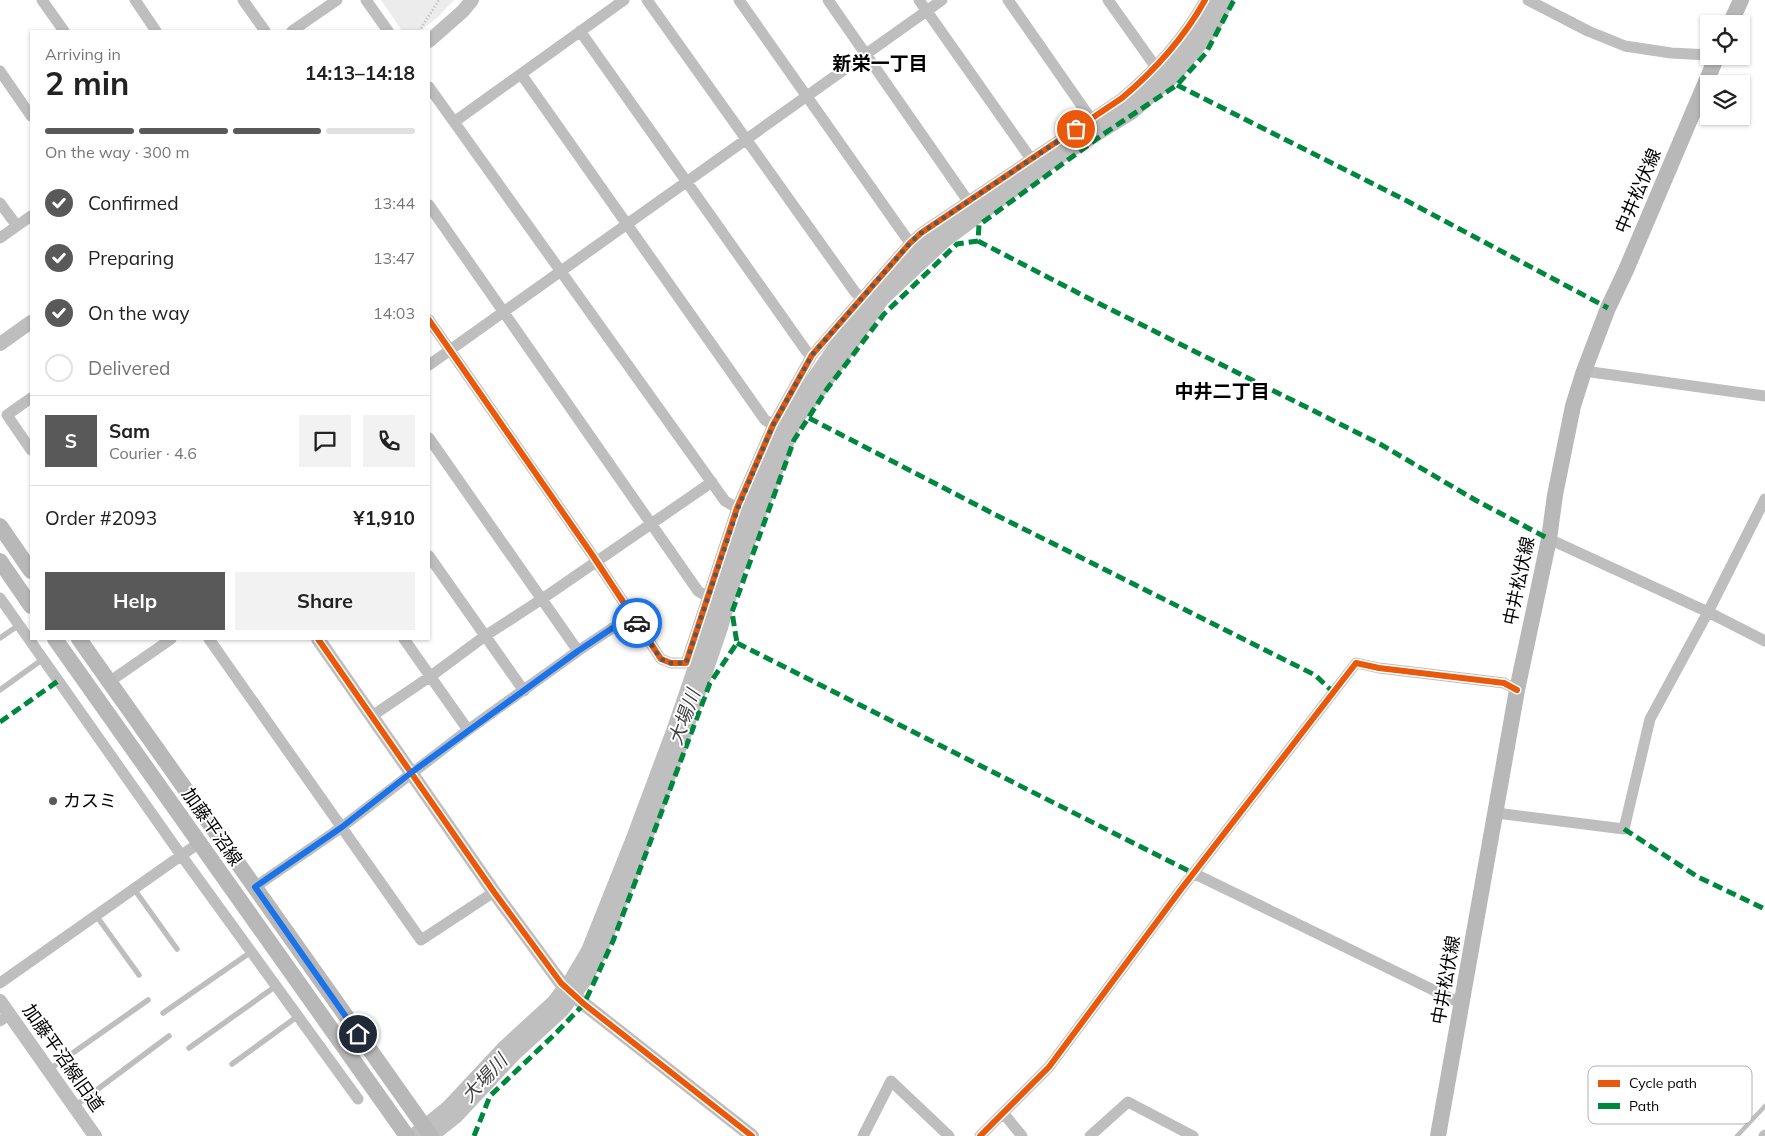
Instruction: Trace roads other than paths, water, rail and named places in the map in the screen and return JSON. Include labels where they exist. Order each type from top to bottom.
[{"type":"main road","points":[[1734,15],[1741,0]]},
{"type":"main road","name":"中井松伏線","points":[[1438,1136],[1517,690],[1549,540],[1555,495],[1572,415],[1584,371],[1608,308],[1713,65]]},
{"type":"main road","points":[[0,526],[30,569]]},
{"type":"main road","points":[[0,561],[28,602]]},
{"type":"main road","name":"加藤平沼線","points":[[55,640],[403,1131]]},
{"type":"main road","name":"加藤平沼線","points":[[80,640],[431,1136]]},
{"type":"street","points":[[42,0],[63,30]]},
{"type":"street","points":[[134,0],[155,30]]},
{"type":"street","points":[[243,0],[264,30]]},
{"type":"street","points":[[293,30],[336,0]]},
{"type":"street","points":[[366,0],[387,30]]},
{"type":"street","points":[[430,40],[463,11],[472,0]]},
{"type":"street","points":[[454,122],[624,0]]},
{"type":"street","points":[[647,0],[855,292],[862,298]]},
{"type":"street","points":[[739,0],[910,243]]},
{"type":"street","points":[[828,0],[968,201]]},
{"type":"street","points":[[919,0],[1031,159]]},
{"type":"street","points":[[430,364],[942,0]]},
{"type":"street","points":[[1008,0],[1091,119]]},
{"type":"street","points":[[1108,0],[1155,66]]},
{"type":"street","points":[[1528,0],[1588,31],[1625,46],[1671,53],[1700,55]]},
{"type":"street","points":[[430,321],[597,561],[661,659],[670,663],[686,663],[738,508],[773,425],[812,355],[910,243],[921,233],[1122,98],[1149,75],[1195,19],[1200,2]]},
{"type":"street","points":[[580,31],[807,352],[812,355]]},
{"type":"street","points":[[0,71],[30,115]]},
{"type":"street","points":[[521,74],[765,420],[773,425]]},
{"type":"street","points":[[430,88],[725,501],[738,508]]},
{"type":"street","points":[[0,203],[17,226]]},
{"type":"street","points":[[430,206],[698,591],[708,597]]},
{"type":"street","points":[[0,238],[30,217]]},
{"type":"street","points":[[2,339],[30,323]]},
{"type":"street","points":[[1584,371],[1765,396]]},
{"type":"street","points":[[30,399],[7,415],[30,449]]},
{"type":"street","points":[[430,439],[578,651]]},
{"type":"street","points":[[372,716],[485,636],[712,482]]},
{"type":"street","points":[[1496,813],[1624,829],[1650,719],[1708,612],[1765,499]]},
{"type":"street","points":[[1549,540],[1708,612],[1765,641]]},
{"type":"street","points":[[430,557],[524,691]]},
{"type":"street","points":[[0,598],[181,855],[358,1099]]},
{"type":"street","points":[[9,610],[28,602]]},
{"type":"street","points":[[255,887],[342,827],[468,730],[578,651],[632,615]]},
{"type":"street","points":[[109,682],[167,640]]},
{"type":"street","points":[[210,640],[421,940],[494,892]]},
{"type":"street","points":[[319,640],[494,892],[561,983],[584,1004],[752,1136]]},
{"type":"street","points":[[405,640],[468,730]]},
{"type":"street","points":[[980,1136],[1049,1067],[1193,873],[1356,663],[1378,668],[1504,683],[1517,690]]},
{"type":"street","points":[[0,983],[95,914],[199,843]]},
{"type":"street","points":[[1193,873],[1462,1004]]},
{"type":"street","name":"加藤平沼線旧道","points":[[0,1001],[5,1018],[48,1070],[95,1136]]},
{"type":"street","points":[[863,1136],[891,1081],[949,1136]]},
{"type":"street","points":[[1090,1136],[1128,1102],[1193,1136]]},
{"type":"street","points":[[1004,1114],[1022,1136]]},
{"type":"lane","points":[[0,638],[19,625]]},
{"type":"lane","points":[[0,690],[43,659]]},
{"type":"lane","points":[[134,889],[177,949]]},
{"type":"lane","points":[[95,914],[139,975]]},
{"type":"lane","points":[[163,1013],[251,952]]},
{"type":"lane","points":[[188,1048],[276,986]]},
{"type":"lane","points":[[48,1070],[148,1000]]},
{"type":"lane","points":[[232,1064],[298,1016]]},
{"type":"lane","points":[[74,1107],[169,1036]]},
{"type":"waterway","name":"大場川","points":[[422,1136],[452,1112],[509,1051],[558,1006],[577,981],[593,954],[679,732],[715,627],[731,570],[791,416],[817,384],[878,295],[941,236],[1047,158],[1128,108],[1171,71],[1207,26],[1221,0]]},
{"type":"waterway","points":[[1752,1120],[1765,1106]]},
{"type":"waterway","points":[[1737,1136],[1748,1124]]},
{"type":"place","name":"カスミ","points":[[53,801]]},
{"type":"district","name":"新栄一丁目","points":[[880,63]]},
{"type":"district","name":"中井二丁目","points":[[1222,391]]}]
